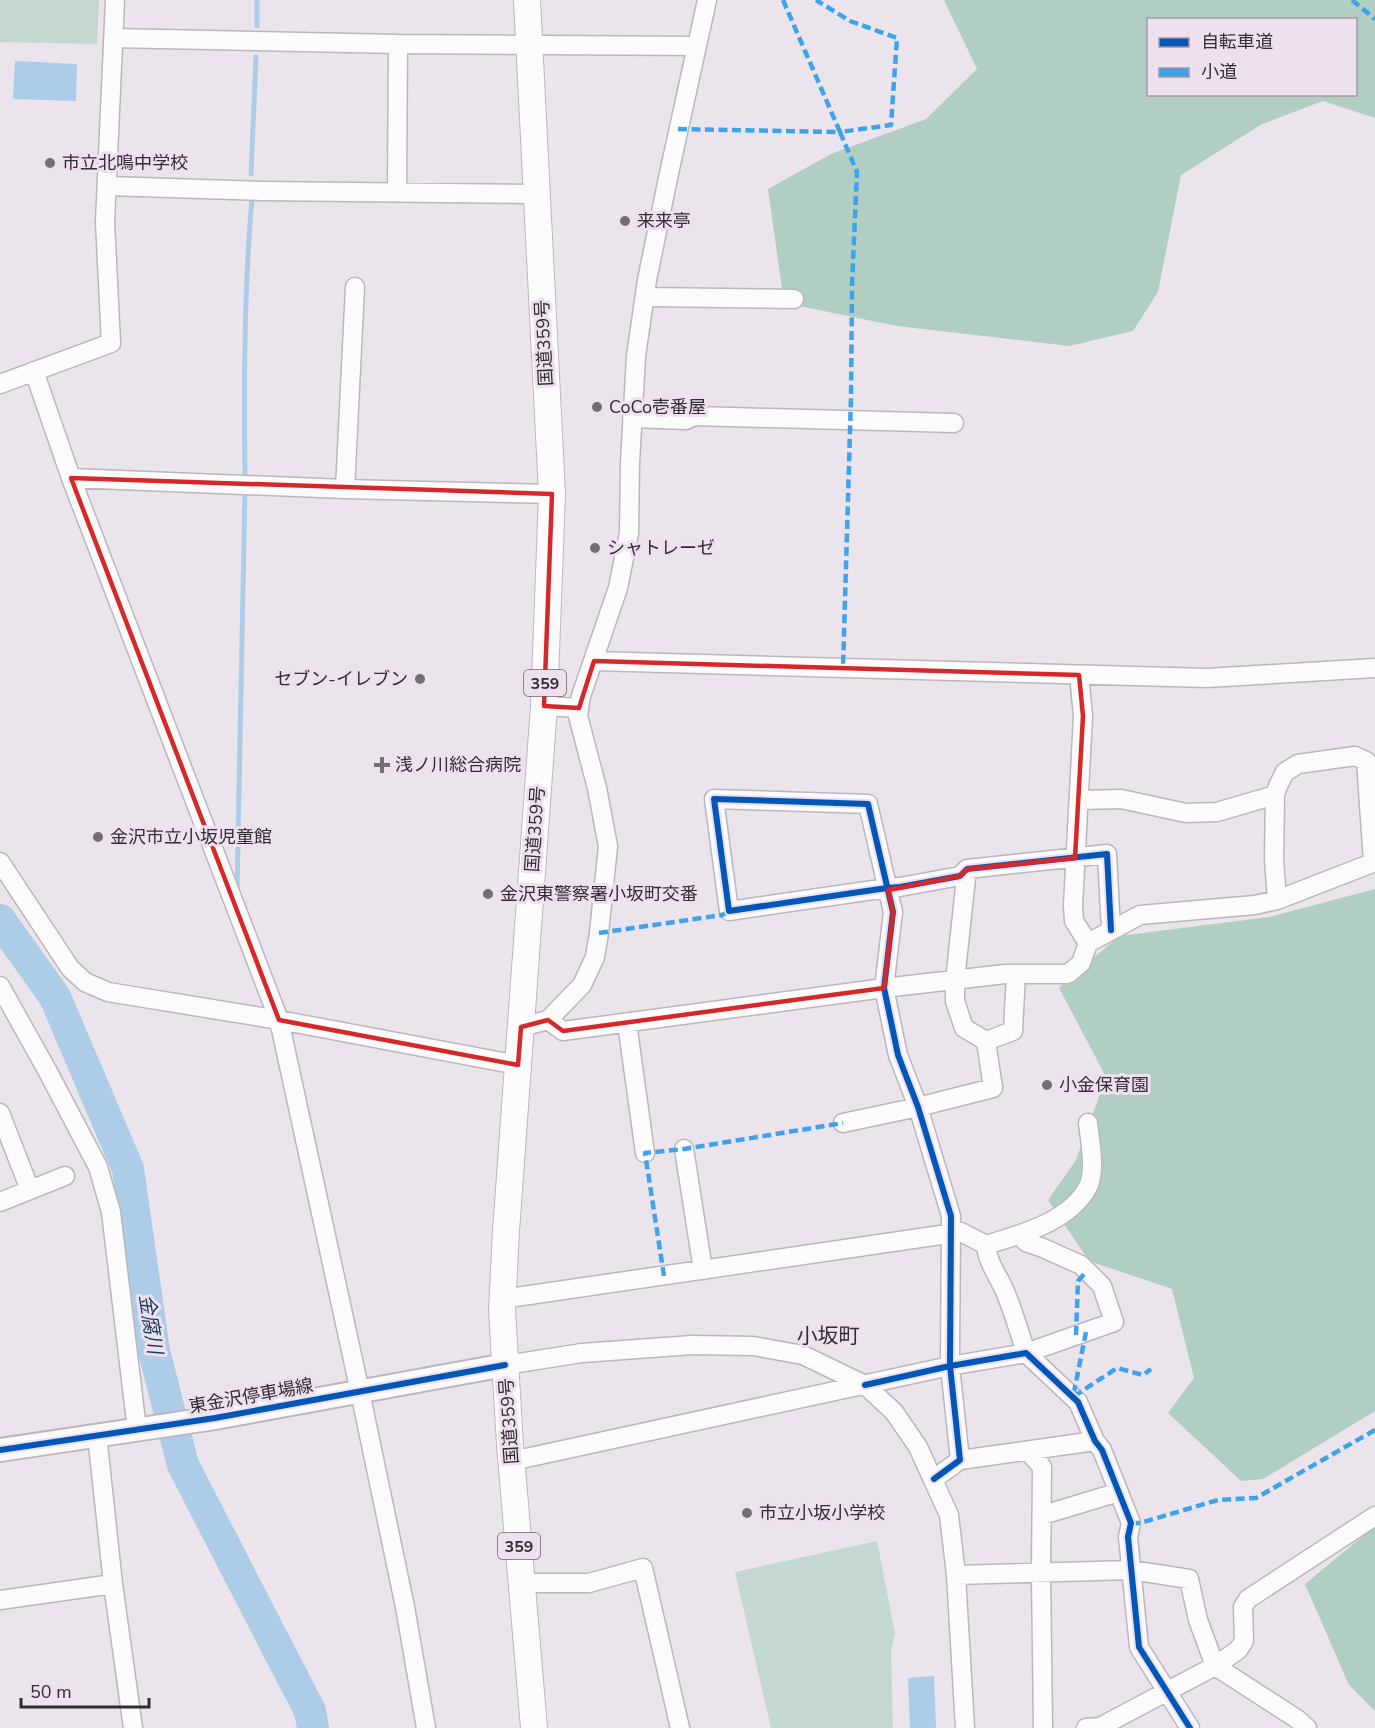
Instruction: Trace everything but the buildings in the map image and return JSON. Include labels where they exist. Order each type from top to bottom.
[{"type":"highway","name":"国道359号","points":[[527,0],[552,494],[544,706],[502,1299],[512,1461],[534,1728]]},
{"type":"main road","name":"東金沢停車場線","points":[[0,1450],[214,1418],[505,1365]]},
{"type":"street","points":[[0,384],[111,343],[105,222],[115,0]]},
{"type":"street","points":[[521,1028],[548,1020],[582,985],[595,957],[600,933],[608,846],[597,788],[578,716],[581,696],[618,588],[629,533],[636,356],[668,178],[707,0]]},
{"type":"street","points":[[114,38],[398,44],[698,45]]},
{"type":"street","points":[[397,191],[398,44]]},
{"type":"street","points":[[108,186],[536,194]]},
{"type":"street","points":[[345,489],[355,287]]},
{"type":"street","points":[[645,297],[794,298]]},
{"type":"street","points":[[34,371],[71,478],[279,1020],[405,1607],[426,1728]]},
{"type":"street","points":[[632,418],[687,420],[694,416],[954,423]]},
{"type":"street","points":[[71,478],[345,489],[552,494]]},
{"type":"street","points":[[594,661],[1207,678],[1375,668]]},
{"type":"street","points":[[1079,675],[1083,716],[1072,906],[1074,921],[1088,943]]},
{"type":"street","points":[[544,706],[579,708]]},
{"type":"street","points":[[548,1020],[563,1031],[884,988],[1016,974],[1068,974],[1081,963],[1088,943],[1140,915],[1255,905],[1277,900],[1374,862],[1366,761],[1355,756],[1298,764],[1285,772],[1275,795],[1274,859],[1277,900]]},
{"type":"street","points":[[1078,800],[1121,799],[1186,813],[1196,813],[1217,812],[1275,795]]},
{"type":"street","points":[[960,1460],[950,1366],[951,1216],[918,1107],[898,1055],[884,988],[893,912],[887,888],[868,804],[714,799],[729,910],[887,888],[900,887],[960,876],[968,869],[1107,855],[1111,930]]},
{"type":"street","points":[[0,862],[70,968],[85,982],[108,992],[279,1020],[518,1065]]},
{"type":"street","points":[[968,869],[955,980],[955,1001],[964,1028],[986,1041]]},
{"type":"street","points":[[986,1041],[1013,1031],[1016,974]]},
{"type":"street","points":[[0,986],[98,1167],[111,1212],[142,1429]]},
{"type":"street","points":[[627,1023],[645,1153]]},
{"type":"street","points":[[843,1123],[993,1088],[986,1041]]},
{"type":"street","points":[[0,1113],[30,1190]]},
{"type":"street","points":[[502,1299],[961,1232],[986,1245],[1020,1235],[1032,1231],[1071,1209],[1089,1186],[1093,1160],[1088,1123]]},
{"type":"street","points":[[684,1149],[704,1270]]},
{"type":"street","points":[[0,1202],[66,1176]]},
{"type":"street","points":[[512,1461],[950,1366],[1026,1353],[1114,1322],[1102,1286],[1081,1265],[1026,1242],[1020,1235]]},
{"type":"street","points":[[986,1245],[987,1256],[1008,1298],[1026,1353],[1078,1402],[1095,1441],[1102,1450],[1131,1523],[1128,1537],[1139,1647],[1190,1728]]},
{"type":"street","points":[[505,1365],[593,1352],[692,1346],[753,1346],[803,1355],[865,1385],[894,1412],[918,1448],[949,1515],[956,1575],[965,1728]]},
{"type":"street","points":[[97,1435],[113,1584],[133,1728]]},
{"type":"street","points":[[933,1479],[960,1460],[1095,1441]]},
{"type":"street","points":[[1028,1451],[1042,1467],[1041,1573],[1044,1728]]},
{"type":"street","points":[[1043,1515],[1119,1492]]},
{"type":"street","points":[[1086,1728],[1100,1727],[1215,1666],[1238,1650],[1244,1641],[1243,1608],[1248,1599],[1375,1516]]},
{"type":"street","points":[[522,1583],[589,1584],[643,1568],[680,1728]]},
{"type":"street","points":[[956,1575],[1131,1570],[1189,1579],[1198,1620],[1215,1666],[1297,1719],[1307,1728]]},
{"type":"street","points":[[0,1600],[113,1584]]},
{"type":"highlighted area","points":[[71,478],[552,494],[544,706],[579,708],[594,661],[1079,675],[1083,716],[1075,858],[967,869],[960,876],[888,890],[893,912],[884,988],[563,1031],[548,1020],[521,1027],[518,1065],[279,1020]]},
{"type":"green space","points":[[0,0],[99,0],[97,44],[0,42]]},
{"type":"green space","points":[[944,0],[1375,0],[1375,118],[1323,101],[1262,124],[1181,175],[1158,292],[1133,331],[1069,346],[897,326],[784,303],[768,189],[831,154],[926,119],[977,69]]},
{"type":"green space","points":[[1375,889],[1375,1411],[1263,1479],[1241,1481],[1168,1413],[1194,1378],[1172,1289],[1089,1261],[1048,1200],[1076,1160],[1106,1077],[1059,988],[1119,936],[1269,917]]},
{"type":"green space","points":[[1375,1526],[1375,1711],[1349,1685],[1305,1584]]},
{"type":"green space","points":[[877,1541],[895,1633],[891,1652],[893,1728],[771,1728],[735,1572]]},
{"type":"water","points":[[15,61],[77,64],[76,101],[13,99]]},
{"type":"water","points":[[934,1676],[936,1728],[910,1728],[908,1678]]},
{"type":"waterway","points":[[257,0],[257,26]]},
{"type":"waterway","points":[[251,174],[256,57]]},
{"type":"waterway","points":[[245,477],[245,338],[252,198]]},
{"type":"waterway","points":[[237,891],[245,490]]},
{"type":"waterway","name":"金腐川","points":[[0,920],[55,997],[128,1169],[154,1351],[183,1465],[310,1711],[313,1728]]},
{"type":"marked path","points":[[783,0],[840,132],[891,125],[897,38],[850,21],[816,0]]},
{"type":"marked path","points":[[1352,0],[1375,19]]},
{"type":"marked path","points":[[678,129],[840,132],[857,172],[852,285],[843,668]]},
{"type":"marked path","points":[[599,933],[722,915],[729,911]]},
{"type":"marked path","points":[[664,1276],[645,1153],[684,1149],[843,1123]]},
{"type":"marked path","points":[[1076,1335],[1078,1281],[1087,1271]]},
{"type":"marked path","points":[[1086,1332],[1073,1397],[1117,1368],[1143,1375],[1151,1369]]},
{"type":"marked path","points":[[1131,1523],[1140,1523],[1218,1500],[1256,1498],[1375,1430]]},
{"type":"cycle path","points":[[934,1479],[960,1460],[950,1366],[951,1216],[918,1107],[898,1055],[884,988],[893,912],[868,804],[714,799],[729,911],[887,888],[900,887],[960,876],[967,869],[1107,854],[1111,930]]},
{"type":"cycle path","points":[[865,1385],[950,1366],[1026,1353],[1078,1402],[1095,1441],[1102,1450],[1131,1523],[1128,1537],[1139,1647],[1190,1728]]},
{"type":"cycle path","points":[[0,1450],[215,1418],[505,1365]]},
{"type":"place","name":"市立北鳴中学校","points":[[50,163]]},
{"type":"place","name":"来来亭","points":[[625,221]]},
{"type":"place","name":"CoCo壱番屋","points":[[597,407]]},
{"type":"place","name":"シャトレーゼ","points":[[595,548]]},
{"type":"place","name":"セブン-イレブン","points":[[420,679]]},
{"type":"place","name":"浅ノ川総合病院","points":[[382,765]]},
{"type":"place","name":"金沢市立小坂児童館","points":[[98,837]]},
{"type":"place","name":"金沢東警察署小坂町交番","points":[[488,894]]},
{"type":"place","name":"小金保育園","points":[[1047,1085]]},
{"type":"place","name":"市立小坂小学校","points":[[747,1513]]},
{"type":"district","name":"小坂町","points":[[828,1336]]}]
